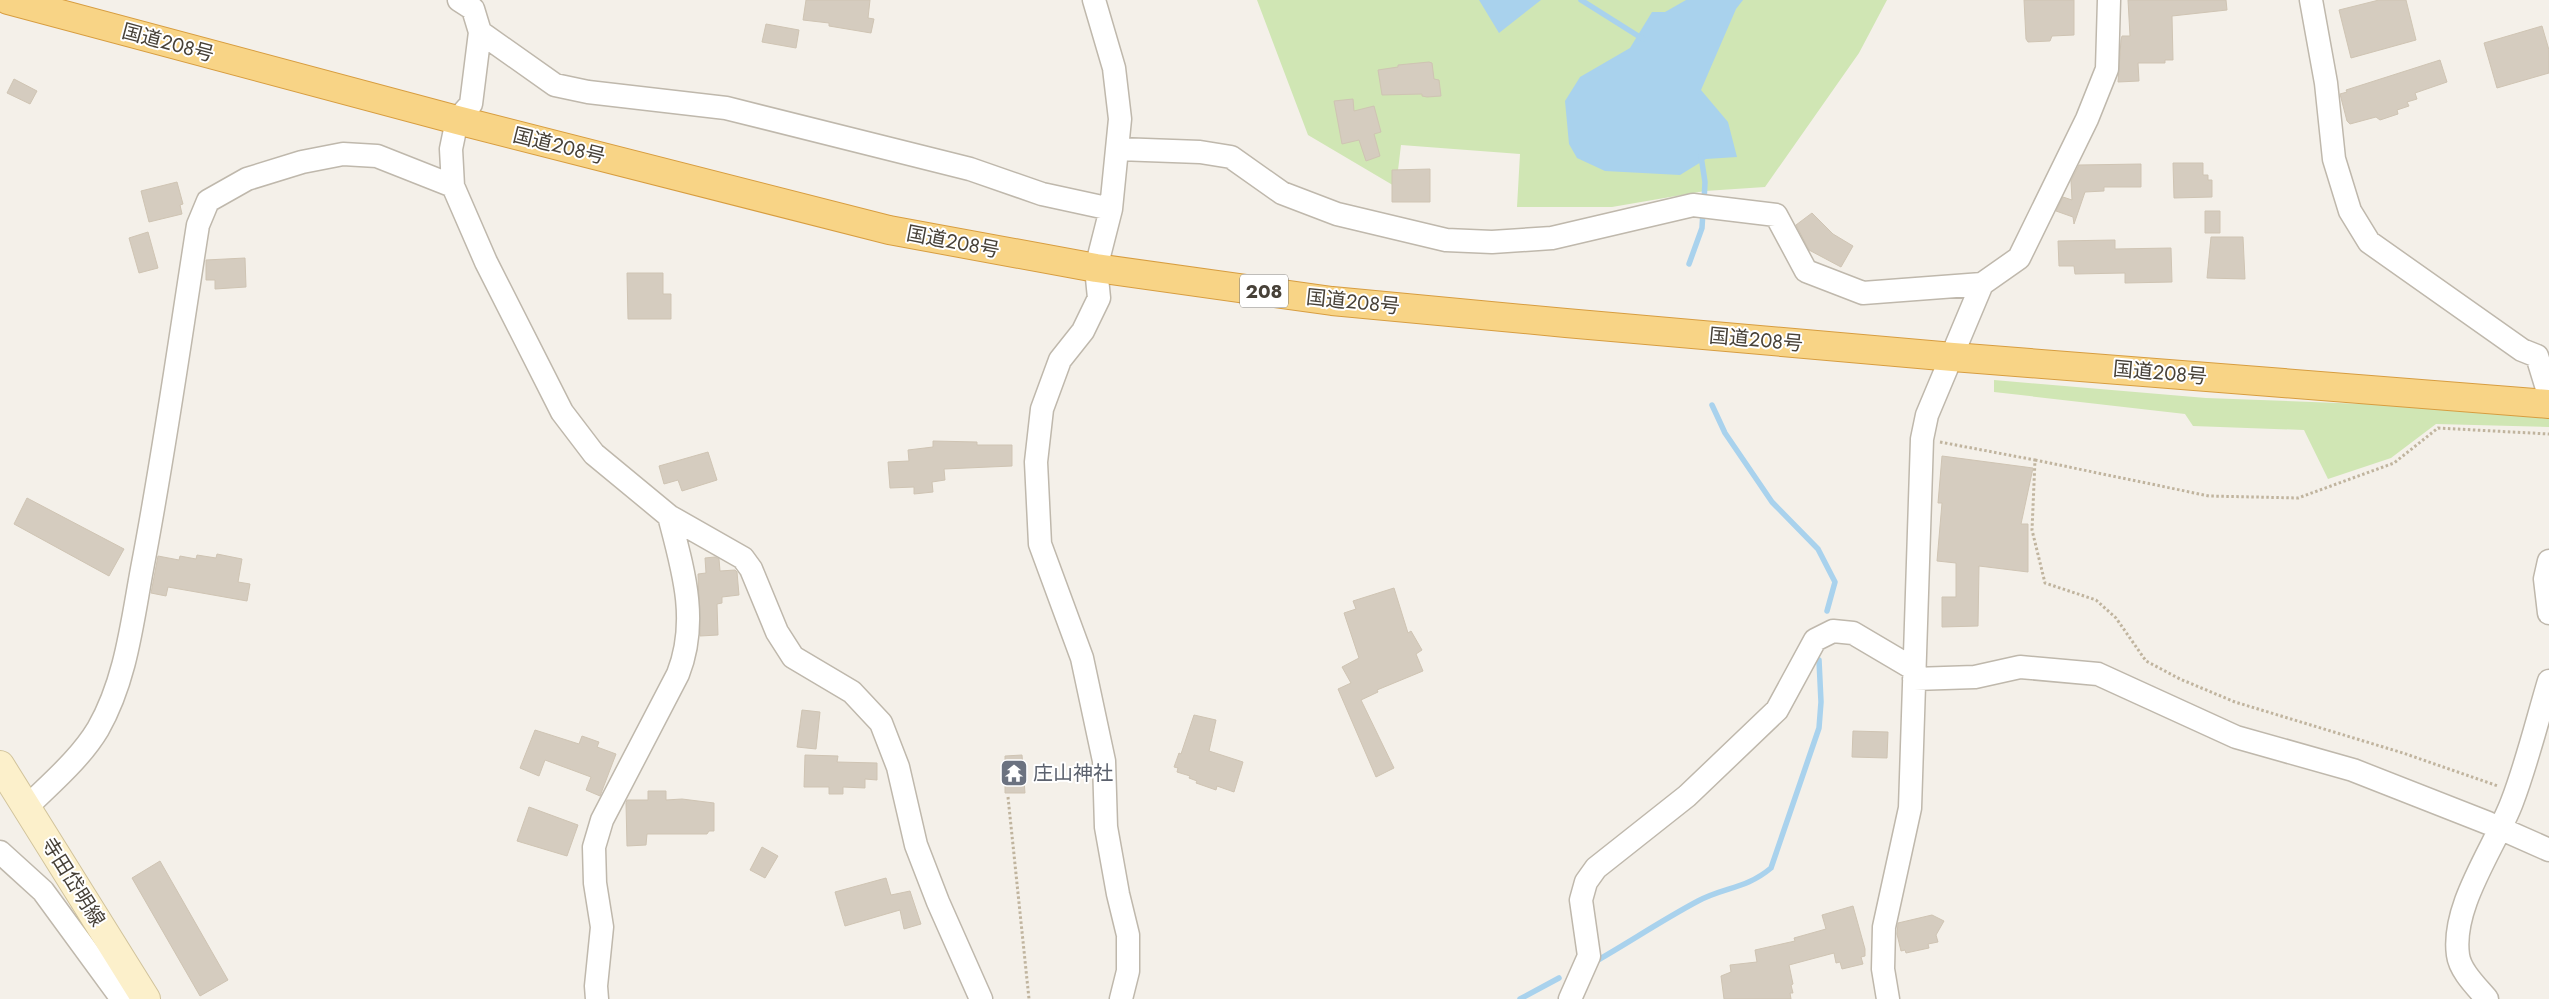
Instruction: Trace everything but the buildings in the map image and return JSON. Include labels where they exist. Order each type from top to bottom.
[{"type":"highway","name":"国道208号","points":[[8,0],[457,120],[888,230],[1096,268],[1332,301],[1953,357],[2549,404]]},
{"type":"main road","name":"寺田岱明線","points":[[0,765],[146,999]]},
{"type":"street","points":[[459,0],[473,9],[480,32],[471,104],[457,120],[451,150],[453,186],[486,262],[562,412],[594,454],[668,516],[743,558],[751,569],[777,632],[793,657],[852,692],[881,723],[898,767],[916,845],[938,902],[981,999]]},
{"type":"street","points":[[1094,0],[1114,68],[1120,119],[1111,209],[1096,268],[1099,298],[1083,331],[1060,360],[1042,409],[1036,462],[1040,544],[1082,658],[1104,761],[1106,827],[1128,936],[1128,971],[1121,999]]},
{"type":"street","points":[[1118,148],[1200,152],[1231,157],[1282,193],[1337,214],[1446,240],[1492,242],[1552,238],[1693,205],[1716,206],[1776,215],[1806,271],[1863,293],[1982,284],[2019,258],[2088,119],[2107,69],[2109,0]]},
{"type":"street","points":[[2311,0],[2326,82],[2334,159],[2350,211],[2369,242],[2522,350],[2543,350],[2549,395]]},
{"type":"street","points":[[480,32],[555,85],[588,92],[726,108],[970,169],[1042,194],[1111,209]]},
{"type":"street","points":[[27,807],[68,766],[97,730],[116,690],[128,646],[149,535],[198,225],[208,201],[247,179],[302,162],[343,154],[377,156],[453,186]]},
{"type":"street","points":[[1888,999],[1883,969],[1884,926],[1910,808],[1922,439],[1927,415],[1953,357],[1982,284]]},
{"type":"street","points":[[598,999],[596,986],[602,928],[595,882],[594,847],[602,820],[678,674],[686,654],[690,621],[686,582],[668,516]]},
{"type":"street","points":[[2549,561],[2545,579],[2549,613]]},
{"type":"street","points":[[1570,999],[1589,956],[1581,900],[1586,882],[1596,868],[1688,796],[1777,710],[1815,640],[1833,631],[1853,633],[1914,674],[1975,677],[2020,667],[2098,674],[2236,737],[2353,770],[2500,828],[2549,850]]},
{"type":"street","points":[[2487,999],[2468,975],[2458,957],[2457,938],[2460,915],[2515,792],[2549,681]]},
{"type":"street","points":[[0,852],[43,891],[122,999]]},
{"type":"path","points":[[1922,439],[2209,496],[2298,498],[2394,463],[2438,428],[2549,434]]},
{"type":"path","points":[[2035,460],[2032,530],[2045,583],[2096,600],[2116,618],[2146,661],[2180,679],[2235,702],[2402,753],[2515,792]]},
{"type":"path","points":[[1008,797],[1029,999]]},
{"type":"green space","points":[[1257,0],[1887,0],[1859,53],[1765,187],[1705,191],[1612,207],[1517,207],[1520,154],[1401,145],[1396,187],[1308,135]]},
{"type":"green space","points":[[1994,380],[2206,398],[2364,404],[2418,402],[2549,416],[2549,427],[2436,424],[2391,458],[2328,479],[2304,430],[2193,426],[2185,414],[1994,392]]},
{"type":"water","points":[[1479,0],[1541,0],[1499,33]]},
{"type":"water","points":[[1686,0],[1743,0],[1736,9],[1701,90],[1728,122],[1737,157],[1706,159],[1680,175],[1605,171],[1577,158],[1569,144],[1565,101],[1580,77],[1630,48],[1652,12],[1665,12]]},
{"type":"waterway","points":[[1581,0],[1643,39]]},
{"type":"waterway","points":[[1701,156],[1705,182],[1704,201]]},
{"type":"waterway","points":[[1689,264],[1702,228],[1703,211]]},
{"type":"waterway","points":[[1712,405],[1725,433],[1772,502],[1818,549],[1835,582],[1827,611]]},
{"type":"waterway","points":[[1598,960],[1698,901],[1753,880],[1771,868],[1819,728],[1821,702],[1819,660]]},
{"type":"waterway","points":[[1520,999],[1559,978]]},
{"type":"place","name":"庄山神社","points":[[1014,773]]}]
